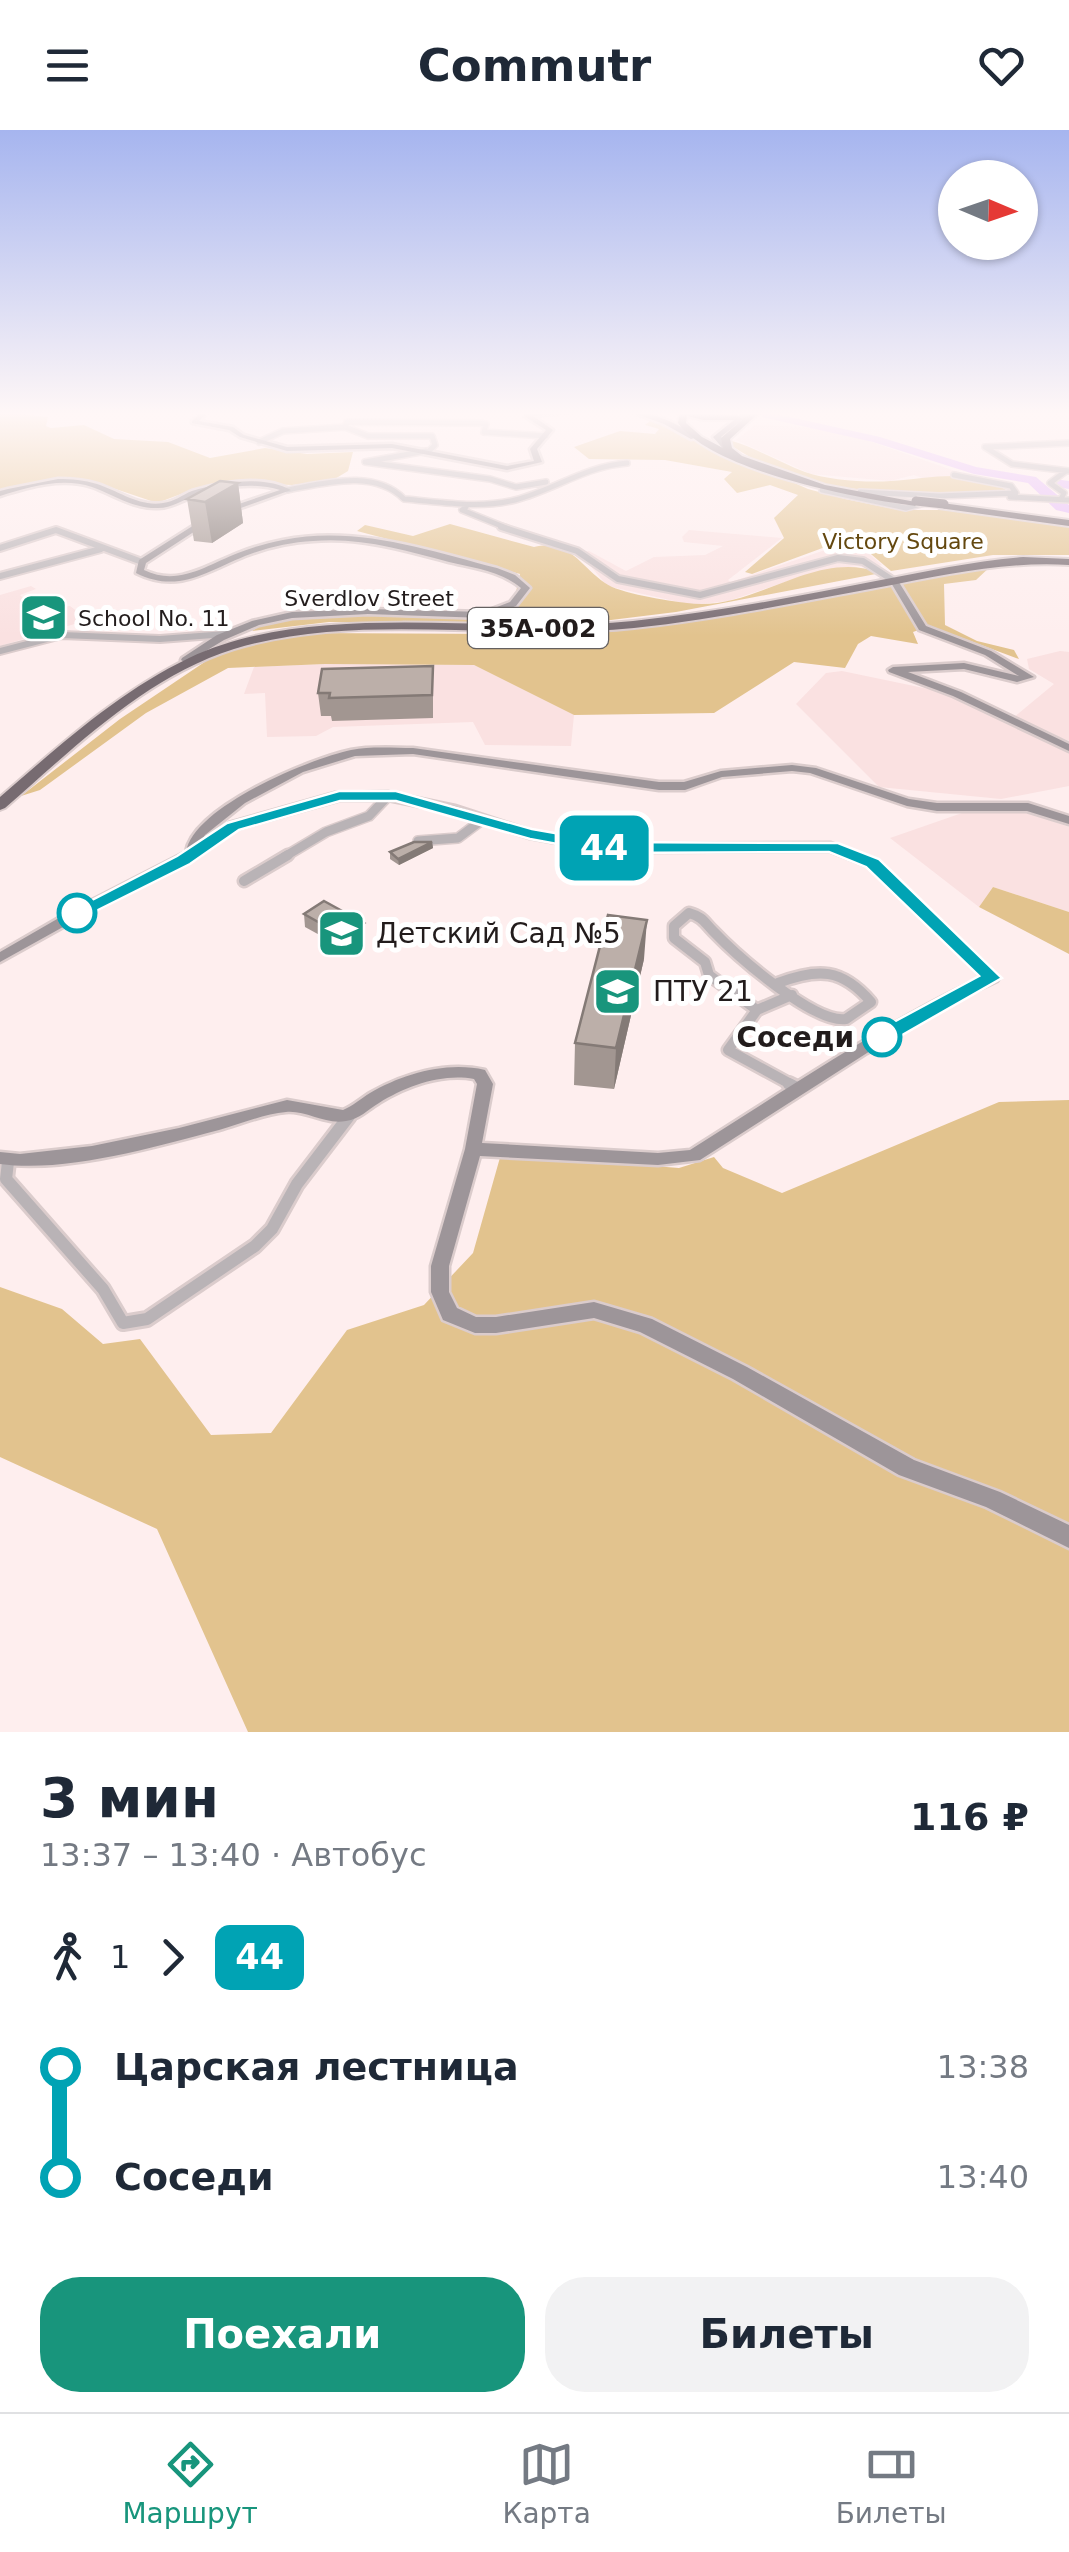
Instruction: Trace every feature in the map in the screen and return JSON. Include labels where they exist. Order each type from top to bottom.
[{"type":"highway","points":[[814,487],[1069,521]]},
{"type":"highway","name":"35А-002","points":[[0,797],[109,710],[186,660],[228,642],[343,625],[529,628],[629,622],[710,612],[996,562],[1069,561]]},
{"type":"highway","name":"35А-002","points":[[0,805],[113,712],[228,642],[313,631],[530,632],[615,626],[712,614],[891,578]]},
{"type":"main road","points":[[0,494],[27,487]]},
{"type":"main road","points":[[93,487],[138,505],[157,507],[222,488],[243,487]]},
{"type":"main road","points":[[278,487],[287,490]]},
{"type":"main road","points":[[142,562],[224,512],[287,490]]},
{"type":"main road","name":"Sverdlov Street","points":[[142,562],[138,568],[144,576],[178,579],[203,573],[251,550],[345,535],[492,570],[516,579],[526,588],[513,604],[494,614],[294,613],[245,626],[228,642]]},
{"type":"main road","points":[[891,578],[922,628],[988,653],[1029,678],[1017,679],[964,666],[898,667],[894,673],[956,694],[1069,748]]},
{"type":"main road","points":[[245,626],[243,634],[261,636]]},
{"type":"main road","points":[[192,855],[192,846],[200,833],[241,800],[299,770],[354,753],[413,751],[659,786],[685,786],[721,774],[812,770],[908,802],[1028,807],[1069,820]]},
{"type":"main road","points":[[0,958],[192,855],[233,826],[339,796],[388,796],[451,809],[530,834],[606,848],[831,847],[872,863],[992,978],[943,1001],[797,1088],[694,1156],[658,1160],[473,1149]]},
{"type":"main road","points":[[4,1160],[150,1140],[296,1103],[334,1116],[349,1116],[373,1098],[433,1074],[473,1072],[482,1076],[486,1084],[473,1149],[443,1250],[440,1292],[450,1314],[460,1321],[496,1325],[594,1310],[645,1326],[740,1373],[906,1468],[992,1498],[1069,1537]]},
{"type":"street","points":[[287,490],[311,487]]},
{"type":"street","points":[[392,487],[404,500],[466,507],[516,500],[548,487]]},
{"type":"street","points":[[999,496],[1016,490],[1011,487]]},
{"type":"street","points":[[818,488],[906,508],[999,496],[1060,499]]},
{"type":"street","points":[[818,488],[942,502]]},
{"type":"street","points":[[466,507],[462,510],[489,523],[577,551],[618,580],[700,595],[838,558],[863,561],[891,578]]},
{"type":"street","points":[[0,548],[56,530],[142,562]]},
{"type":"street","points":[[0,576],[102,549]]},
{"type":"street","points":[[0,651],[62,635],[228,642]]},
{"type":"street","points":[[244,881],[326,832],[369,816],[388,796]]},
{"type":"street","points":[[418,840],[458,838],[482,820]]},
{"type":"street","points":[[757,1010],[710,975],[705,962],[674,938],[679,919],[688,913],[703,917],[713,930],[792,996],[836,1020],[850,1017],[871,1002],[848,978],[822,969],[778,983]]},
{"type":"street","points":[[792,996],[757,1010],[728,1050],[797,1088]]},
{"type":"street","points":[[4,1160],[6,1179],[30,1209],[97,1280],[117,1307],[123,1323],[135,1323],[147,1319],[255,1246],[272,1229],[297,1184],[349,1116]]},
{"type":"shaded area","points":[[689,530],[782,538],[728,580],[731,582],[831,548],[866,551],[882,565],[819,571],[728,601],[692,605],[607,586],[580,553],[589,551],[626,571],[654,557],[705,555],[723,546],[684,542],[682,537]]},
{"type":"shaded area","name":"School No. 11","points":[[31,586],[36,589],[20,595],[36,610],[70,606],[88,620],[0,646],[0,595]]},
{"type":"shaded area","points":[[1069,652],[1069,741],[1013,718],[1054,684],[1029,669],[1027,659]]},
{"type":"shaded area","points":[[474,665],[574,715],[571,746],[485,745],[473,722],[333,727],[316,736],[267,737],[265,693],[244,694],[254,667]]},
{"type":"shaded area","points":[[842,671],[943,692],[1069,751],[1069,786],[1001,799],[879,787],[796,704],[826,673]]},
{"type":"shaded area","points":[[1021,810],[1069,827],[1069,912],[993,887],[979,907],[890,838],[962,813]]},
{"type":"green space","points":[[109,487],[217,487],[189,491],[157,503]]},
{"type":"green space","name":"Victory Square","points":[[731,487],[763,487],[737,493]]},
{"type":"green space","name":"Victory Square","points":[[775,487],[803,487],[899,510],[972,510],[1069,524],[1069,555],[993,555],[891,571],[865,549],[828,546],[752,574],[745,572],[784,538],[774,518],[798,495]]},
{"type":"green space","points":[[845,487],[1000,487],[1006,490],[996,494],[928,494]]},
{"type":"green space","points":[[450,524],[534,547],[557,547],[612,587],[687,603],[712,604],[736,599],[832,568],[856,567],[881,573],[676,612],[611,620],[516,625],[329,622],[252,631],[271,618],[414,614],[478,617],[512,610],[520,574],[357,531],[365,525],[413,536]]},
{"type":"green space","points":[[992,565],[976,580],[944,584],[945,625],[977,641],[1014,650],[1019,659],[930,626],[913,632],[918,644],[871,636],[858,644],[845,668],[794,662],[714,713],[574,715],[474,665],[228,668],[146,713],[40,790],[21,796],[120,719],[218,653],[262,641],[306,633],[506,634],[688,620]]},
{"type":"green space","points":[[993,887],[1069,912],[1069,954],[979,907]]},
{"type":"green space","points":[[1069,1100],[1069,1732],[248,1732],[157,1529],[0,1457],[0,1287],[62,1309],[103,1344],[140,1339],[211,1435],[271,1433],[347,1330],[424,1305],[473,1253],[501,1154],[679,1168],[714,1157],[723,1168],[782,1193],[999,1102]]},
{"type":"building","points":[[209,487],[231,487],[205,502],[187,499]]},
{"type":"building","points":[[433,666],[432,695],[329,698],[330,693],[318,693],[322,669]]},
{"type":"building","points":[[414,842],[432,842],[398,859],[390,852]]},
{"type":"building","points":[[324,901],[364,923],[343,936],[304,914]]},
{"type":"building","points":[[608,915],[647,920],[616,1048],[575,1043]]},
{"type":"waterway","points":[[1039,487],[1060,507],[1069,509]]},
{"type":"bus line","name":"44","points":[[77,913],[183,860],[233,826],[339,796],[396,796],[530,834],[606,848],[831,847],[881,870],[992,978],[882,1037]]},
{"type":"place","name":"School No. 11","points":[[43,618]]},
{"type":"place","name":"Детский Сад №5","points":[[341,933]]},
{"type":"place","name":"ПТУ 21","points":[[618,991]]},
{"type":"place","name":"Соседи","points":[[882,1037]]}]
